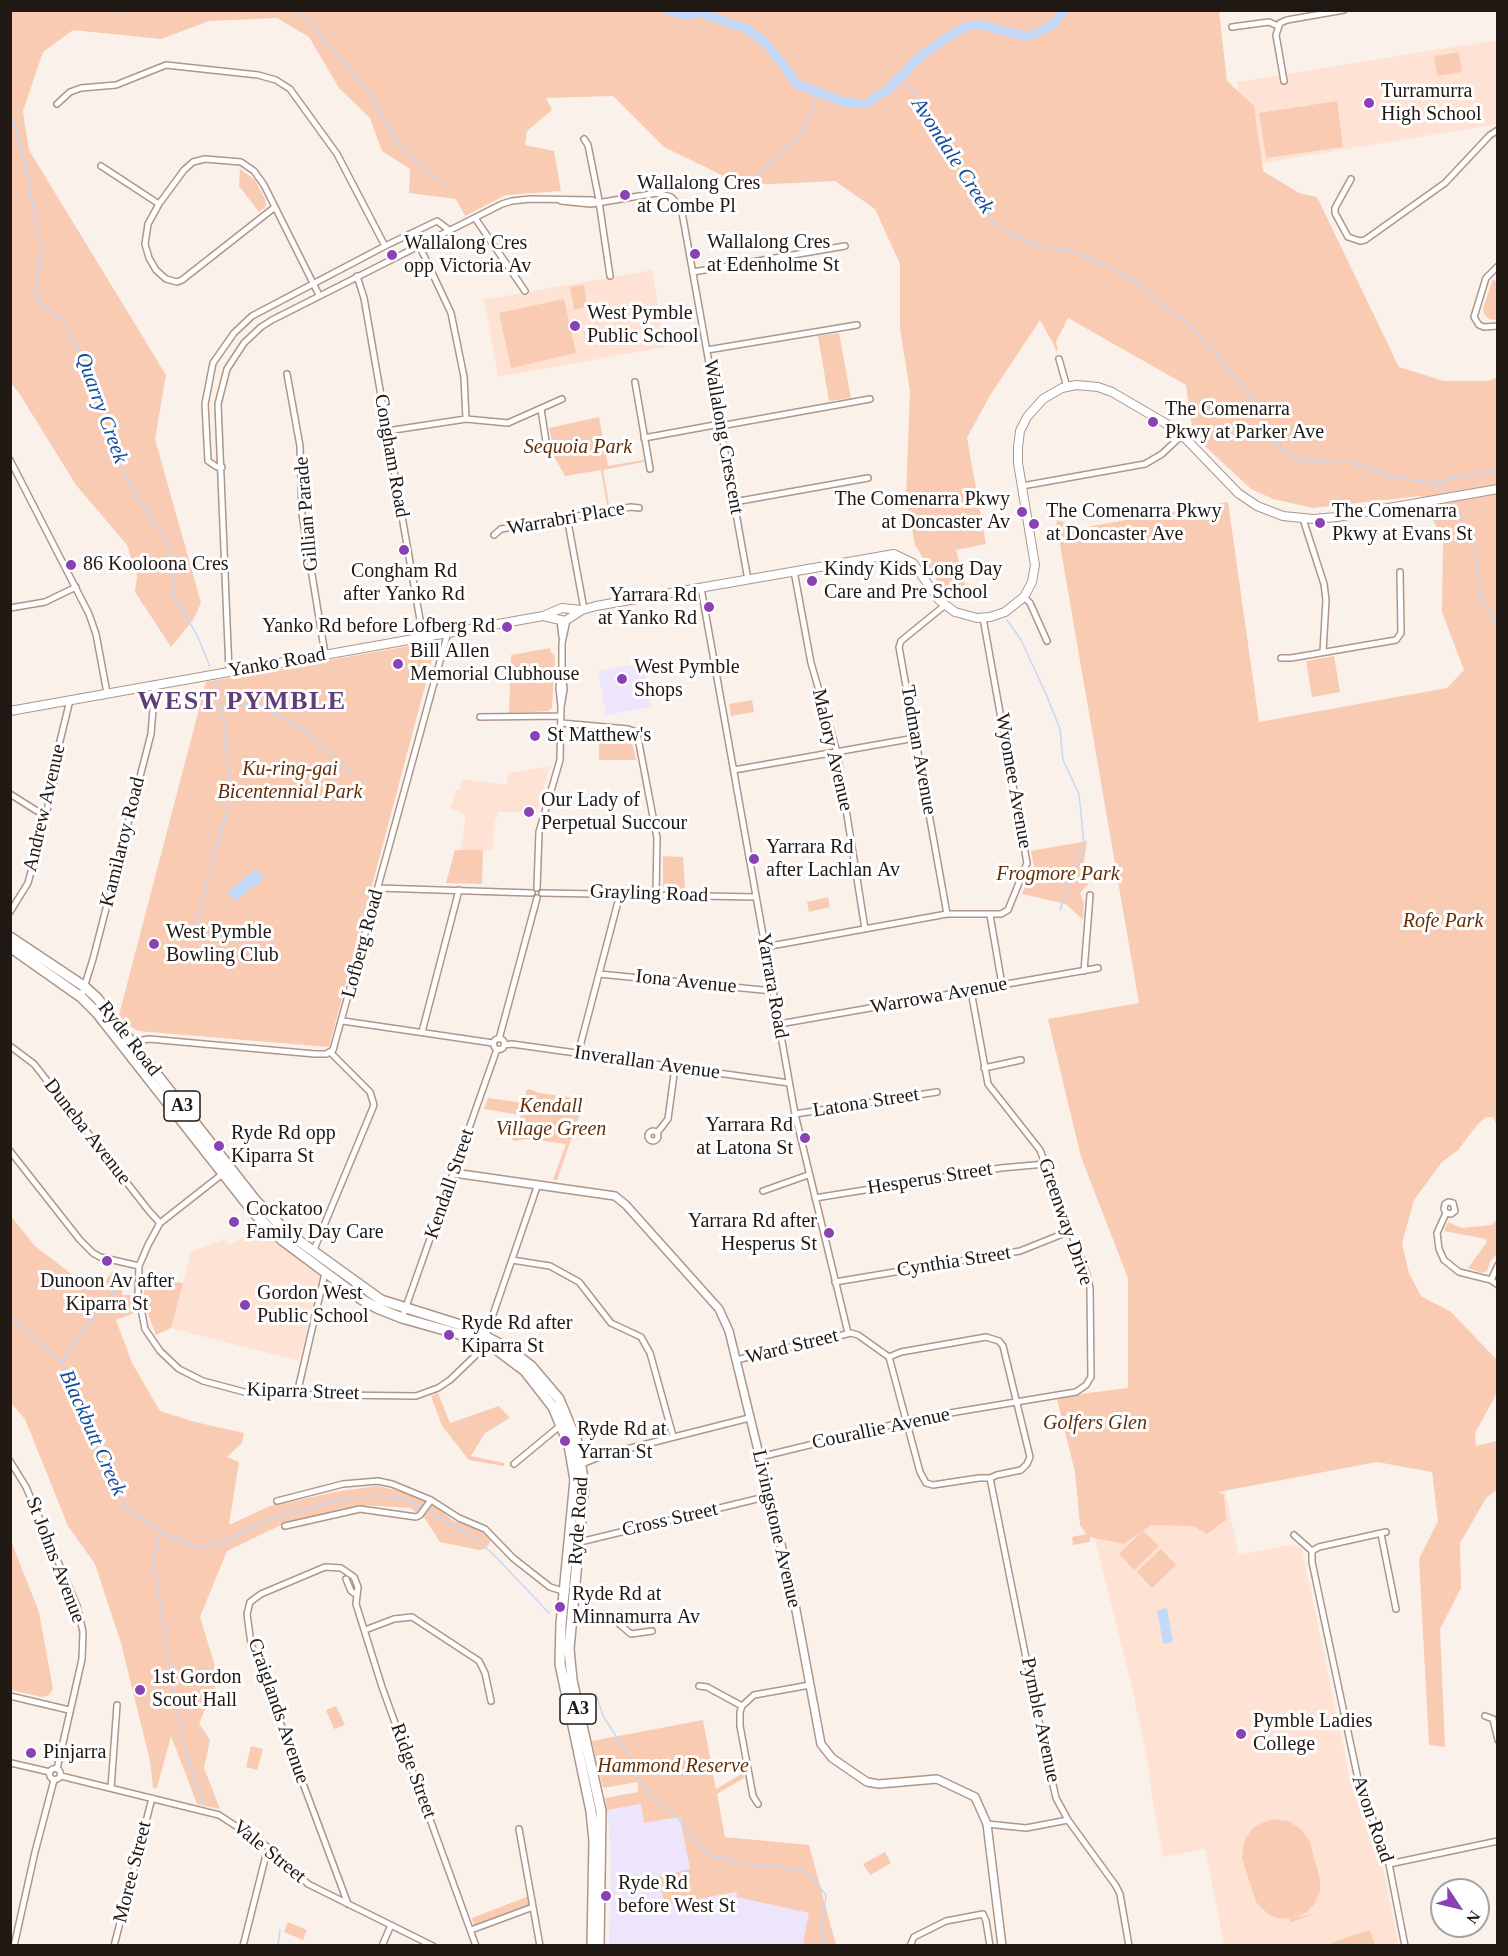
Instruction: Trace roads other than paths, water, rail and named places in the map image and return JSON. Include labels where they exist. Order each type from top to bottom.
[{"type":"highway","name":"Ryde Road","points":[[10,936],[85,987],[103,1005],[130,1048]]},
{"type":"highway","name":"Ryde Road","points":[[10,946],[81,997],[130,1048],[267,1227],[325,1273],[371,1305],[461,1325],[486,1335],[522,1357],[544,1380],[565,1412],[577,1442],[582,1464],[584,1498],[574,1541]]},
{"type":"highway","name":"Ryde Road","points":[[226,1171],[269,1215],[313,1252],[376,1297],[404,1314],[476,1340],[505,1355],[525,1371],[547,1398],[562,1424],[569,1444],[575,1480],[574,1541],[569,1593],[560,1642],[561,1673],[591,1811],[593,1830],[592,1946]]},
{"type":"highway","name":"Ryde Road","points":[[569,1593],[571,1620],[569,1649],[572,1680],[601,1811],[599,1946]]},
{"type":"main road","points":[[944,606],[963,615],[983,618],[1005,612],[1024,597],[1035,565],[1017,447],[1023,424],[1032,410],[1043,399],[1067,387],[1091,386],[1112,392],[1182,435],[1244,498],[1274,513],[1303,519],[1337,517],[1497,489]]},
{"type":"main road","name":"Yanko Road","points":[[10,711],[543,616],[564,616],[583,610],[748,579],[894,554],[907,559],[919,569],[944,606]]},
{"type":"street","points":[[1284,81],[1276,35],[1278,26],[1285,20],[1344,10]]},
{"type":"street","points":[[1232,27],[1269,22],[1278,26]]},
{"type":"street","points":[[57,104],[70,92],[81,88],[116,86],[166,65],[258,75],[276,80],[290,89],[337,154],[385,246]]},
{"type":"street","points":[[1351,179],[1335,208],[1335,213],[1348,237],[1359,241],[1365,240],[1445,183],[1497,130]]},
{"type":"street","points":[[584,139],[588,145],[610,276]]},
{"type":"street","points":[[275,207],[177,282],[161,276],[146,251],[146,230],[159,204],[188,166],[199,160],[211,158],[241,162],[258,175],[275,207],[313,283],[320,295]]},
{"type":"street","points":[[101,166],[159,204]]},
{"type":"street","name":"Wallalong Crescent","points":[[229,671],[218,404],[227,369],[235,354],[261,327],[357,276],[512,201],[592,200],[597,202],[657,193],[671,197],[682,211],[748,579]]},
{"type":"street","points":[[475,218],[525,291]]},
{"type":"street","points":[[222,467],[216,467],[208,460],[205,404],[213,363],[234,333],[252,316],[437,221],[449,230]]},
{"type":"street","points":[[419,245],[451,313],[464,377],[466,419]]},
{"type":"street","points":[[693,272],[845,246]]},
{"type":"street","points":[[1497,266],[1486,278],[1474,318],[1479,325],[1484,327],[1497,326]]},
{"type":"street","name":"Congham Road","points":[[357,276],[364,298],[423,637]]},
{"type":"street","points":[[707,350],[856,325]]},
{"type":"street","points":[[1059,358],[1067,387]]},
{"type":"street","name":"Gillian Parade","points":[[287,374],[300,446],[302,514],[325,654]]},
{"type":"street","points":[[635,382],[650,469]]},
{"type":"street","points":[[387,431],[466,419],[508,423],[562,399]]},
{"type":"street","points":[[644,438],[870,399]]},
{"type":"street","points":[[541,409],[547,448]]},
{"type":"street","points":[[1022,486],[1145,464],[1162,454],[1182,435]]},
{"type":"street","points":[[10,460],[89,614],[96,634],[107,693]]},
{"type":"street","points":[[734,502],[868,478]]},
{"type":"street","name":"Warrabri Place","points":[[494,535],[501,529],[632,507],[639,508]]},
{"type":"street","points":[[567,517],[583,610]]},
{"type":"street","points":[[1303,519],[1324,584],[1326,600],[1323,652]]},
{"type":"street","name":"Malory Avenue","points":[[794,571],[811,663],[837,752],[865,929]]},
{"type":"street","points":[[1281,658],[1396,640],[1401,633],[1400,572]]},
{"type":"street","points":[[10,608],[45,602],[76,587]]},
{"type":"street","name":"Yarrara Road","points":[[701,588],[795,1114],[848,1333]]},
{"type":"street","points":[[1024,597],[1030,603],[1047,641]]},
{"type":"street","name":"Todman Avenue","points":[[944,606],[900,644],[947,914]]},
{"type":"street","points":[[342,1021],[494,1042],[499,1039],[537,898],[540,897],[539,832],[560,760],[561,707],[564,689],[562,639],[564,616]]},
{"type":"street","name":"Wyomee Avenue","points":[[983,618],[1027,863],[1008,910],[1001,914],[990,915]]},
{"type":"street","name":"Lofberg Road","points":[[330,1052],[336,1045],[448,633]]},
{"type":"street","name":"Kamilaroy Road","points":[[81,997],[151,734],[155,684]]},
{"type":"street","name":"Andrew Avenue","points":[[10,912],[28,883],[53,787],[59,745],[70,700]]},
{"type":"street","points":[[480,717],[561,720],[634,731],[638,738],[657,838],[656,894]]},
{"type":"street","points":[[734,770],[915,738]]},
{"type":"street","points":[[11,793],[45,816]]},
{"type":"street","points":[[378,888],[532,893],[533,890],[540,891]]},
{"type":"street","points":[[422,1032],[459,890]]},
{"type":"street","name":"Grayling Road","points":[[540,891],[756,897]]},
{"type":"street","points":[[532,893],[537,898]]},
{"type":"street","points":[[578,1054],[620,894]]},
{"type":"street","points":[[1084,971],[1090,895]]},
{"type":"street","points":[[765,947],[947,914],[990,915],[1002,985]]},
{"type":"street","name":"Warrowa Avenue","points":[[779,1024],[1098,968]]},
{"type":"street","name":"Iona Avenue","points":[[600,974],[773,991]]},
{"type":"street","name":"Greenway Drive","points":[[971,991],[988,1084],[1040,1150],[1090,1288],[1091,1377],[1086,1386],[1076,1392],[1003,1405]]},
{"type":"street","points":[[130,1048],[142,1040],[149,1039],[315,1054],[330,1052],[370,1092],[374,1105],[313,1252]]},
{"type":"street","points":[[494,1042],[497,1049],[502,1048],[504,1042],[499,1039]]},
{"type":"street","name":"Inverallan Avenue","points":[[504,1045],[512,1044],[789,1083]]},
{"type":"street","name":"Duneba Avenue","points":[[10,1046],[34,1064],[148,1211],[160,1223]]},
{"type":"street","name":"Kendall Street","points":[[404,1314],[497,1049]]},
{"type":"street","points":[[984,1068],[1021,1060]]},
{"type":"street","points":[[657,1133],[668,1119],[675,1067]]},
{"type":"street","name":"Latona Street","points":[[795,1114],[937,1092]]},
{"type":"street","points":[[10,1151],[80,1240],[93,1253],[100,1257],[139,1266]]},
{"type":"street","name":"Hesperus Street","points":[[815,1198],[1000,1168],[1046,1164]]},
{"type":"street","name":"Kiparra Street","points":[[226,1171],[160,1223],[139,1266],[138,1293],[146,1329],[160,1351],[179,1368],[203,1381],[252,1394],[417,1396],[446,1384],[476,1355],[476,1340]]},
{"type":"street","name":"Livingstone Avenue","points":[[454,1173],[611,1195],[626,1205],[719,1309],[726,1321],[793,1594],[821,1744],[832,1758],[861,1779],[874,1783],[933,1778],[975,1797],[987,1824],[1002,1946]]},
{"type":"street","points":[[763,1191],[808,1175]]},
{"type":"street","points":[[486,1335],[538,1184]]},
{"type":"street","points":[[1446,1213],[1437,1233],[1441,1255],[1459,1272],[1491,1280],[1497,1285]]},
{"type":"street","name":"Cynthia Street","points":[[835,1282],[1020,1251],[1070,1231]]},
{"type":"street","points":[[512,1260],[550,1266],[579,1282],[611,1323],[641,1337],[651,1353],[672,1436]]},
{"type":"street","points":[[1491,1280],[1497,1265]]},
{"type":"street","points":[[297,1394],[325,1273]]},
{"type":"street","points":[[848,1333],[858,1335],[889,1357],[920,1472],[926,1483],[933,1485],[990,1478],[1022,1470],[1028,1464],[1030,1457],[1003,1347],[994,1337],[911,1350],[889,1357]]},
{"type":"street","name":"Ward Street","points":[[736,1360],[848,1333]]},
{"type":"street","name":"Courallie Avenue","points":[[760,1457],[920,1418],[1003,1405]]},
{"type":"street","points":[[582,1464],[607,1454],[672,1436],[749,1418]]},
{"type":"street","points":[[514,1464],[562,1424]]},
{"type":"street","points":[[577,1442],[586,1449],[599,1454],[607,1454]]},
{"type":"street","name":"St Johns Avenue","points":[[10,1461],[26,1487],[80,1618],[82,1659],[57,1769]]},
{"type":"street","name":"Pymble Avenue","points":[[990,1478],[1056,1798],[1068,1820],[1116,1886],[1120,1894],[1130,1946]]},
{"type":"street","points":[[277,1502],[343,1484],[378,1481],[392,1484],[431,1500],[459,1518],[485,1529],[513,1558],[550,1587],[569,1593]]},
{"type":"street","name":"Cross Street","points":[[574,1541],[769,1496]]},
{"type":"street","points":[[285,1526],[360,1509],[416,1517],[431,1500]]},
{"type":"street","points":[[1294,1535],[1312,1551],[1319,1547],[1383,1533],[1396,1608]]},
{"type":"street","name":"Avon Road","points":[[1312,1551],[1312,1562],[1358,1779],[1389,1864],[1405,1946]]},
{"type":"street","name":"Craiglands Avenue","points":[[333,1567],[325,1567],[261,1594],[250,1602],[247,1614],[251,1644],[348,1904]]},
{"type":"street","name":"Ridge Street","points":[[333,1567],[341,1568],[354,1577],[358,1587],[356,1604],[382,1687],[476,1946]]},
{"type":"street","name":"Ridge Street","points":[[346,1579],[351,1591],[357,1595]]},
{"type":"street","points":[[571,1620],[604,1614],[631,1634],[652,1631]]},
{"type":"street","points":[[364,1630],[394,1619],[412,1617],[479,1661],[485,1673],[491,1701]]},
{"type":"street","points":[[758,1804],[753,1796],[740,1726],[742,1706],[754,1695],[810,1685]]},
{"type":"street","points":[[699,1686],[707,1687],[742,1706]]},
{"type":"street","points":[[10,1695],[69,1710]]},
{"type":"street","points":[[111,1788],[117,1706]]},
{"type":"street","points":[[1485,1716],[1495,1717],[1497,1740]]},
{"type":"street","points":[[11,1763],[50,1772],[57,1769],[61,1776],[54,1780],[14,1946]]},
{"type":"street","points":[[50,1772],[54,1780]]},
{"type":"street","name":"Vale Street","points":[[61,1776],[219,1815],[271,1849],[303,1880],[433,1946]]},
{"type":"street","name":"Moree Street","points":[[114,1946],[152,1798]]},
{"type":"street","points":[[987,1824],[1026,1828],[1068,1820]]},
{"type":"street","points":[[519,1829],[540,1946]]},
{"type":"street","points":[[1389,1864],[1497,1841]]},
{"type":"street","points":[[243,1946],[266,1855],[271,1849]]},
{"type":"street","points":[[471,1930],[533,1907]]},
{"type":"street","points":[[910,1946],[914,1937],[946,1921],[983,1914],[990,1946]]},
{"type":"street","points":[[382,1946],[392,1925]]},
{"type":"water","points":[[256,869],[264,879],[235,901],[227,892]]},
{"type":"water","points":[[1167,1608],[1173,1642],[1163,1644],[1157,1610]]},
{"type":"waterway","points":[[117,10],[117,16]]},
{"type":"waterway","points":[[296,10],[314,26],[326,44],[342,58],[372,97],[397,143],[426,171],[443,183]]},
{"type":"waterway","points":[[668,10],[683,15],[701,13],[747,29],[768,45],[797,84],[843,102],[865,104],[886,91],[923,54],[959,30],[971,25],[985,25],[1006,32],[1030,36],[1052,25],[1065,10]]},
{"type":"waterway","name":"Avondale Creek","points":[[899,78],[919,99],[935,121],[979,206],[998,227],[1030,243],[1074,252],[1097,261],[1132,280],[1190,326],[1225,364],[1252,399],[1276,445],[1299,460],[1351,462],[1393,477],[1436,483],[1446,494]]},
{"type":"waterway","points":[[758,175],[801,135],[818,91]]},
{"type":"waterway","name":"Quarry Creek","points":[[10,111],[21,145],[42,251],[35,288],[37,299],[66,324],[71,338],[89,364],[97,384],[103,425],[133,491],[166,540],[175,572],[172,593],[197,635],[210,667]]},
{"type":"waterway","points":[[1437,482],[1498,469]]},
{"type":"waterway","name":"Avondale Creek","points":[[1456,508],[1475,543],[1476,569],[1481,598],[1498,628]]},
{"type":"waterway","points":[[1007,620],[1021,640],[1046,694],[1060,729],[1063,760],[1079,794],[1084,844],[1060,910]]},
{"type":"waterway","name":"Quarry Creek","points":[[210,869],[230,800],[225,725],[217,697],[216,683]]},
{"type":"waterway","points":[[221,708],[254,703],[301,729],[332,754],[350,773]]},
{"type":"waterway","name":"Quarry Creek","points":[[194,929],[208,879]]},
{"type":"waterway","points":[[62,1362],[77,1337],[129,1275]]},
{"type":"waterway","name":"Blackbutt Creek","points":[[10,1317],[62,1362],[93,1438],[126,1509],[160,1531],[196,1548],[228,1540],[272,1518],[345,1498],[394,1497],[419,1505]]},
{"type":"waterway","name":"Blackbutt Creek","points":[[430,1512],[478,1541],[549,1613]]},
{"type":"waterway","points":[[160,1532],[153,1561],[184,1747],[204,1806]]},
{"type":"waterway","name":"Blackbutt Creek","points":[[596,1694],[603,1716],[651,1796],[679,1819],[710,1855],[761,1867],[784,1867],[807,1872],[826,1895],[822,1929],[827,1946]]},
{"type":"waterway","points":[[278,1946],[280,1930]]},
{"type":"place","name":"Turramurra High School","points":[[1369,103]]},
{"type":"place","name":"Wallalong Cres at Combe Pl","points":[[625,195]]},
{"type":"place","name":"Wallalong Cres at Edenholme St","points":[[695,254]]},
{"type":"place","name":"Wallalong Cres opp Victoria Av","points":[[392,255]]},
{"type":"place","name":"West Pymble Public School","points":[[575,326]]},
{"type":"place","name":"The Comenarra Pkwy at Parker Ave","points":[[1153,422]]},
{"type":"place","name":"The Comenarra Pkwy at Doncaster Av","points":[[1022,512]]},
{"type":"place","name":"The Comenarra Pkwy at Evans St","points":[[1320,523]]},
{"type":"place","name":"The Comenarra Pkwy at Doncaster Ave","points":[[1034,524]]},
{"type":"place","name":"Congham Rd after Yanko Rd","points":[[404,550]]},
{"type":"place","name":"86 Kooloona Cres","points":[[71,565]]},
{"type":"place","name":"Kindy Kids Long Day Care and Pre School","points":[[812,581]]},
{"type":"place","name":"Yarrara Rd at Yanko Rd","points":[[709,607]]},
{"type":"place","name":"Yanko Rd before Lofberg Rd","points":[[507,627]]},
{"type":"place","name":"Bill Allen Memorial Clubhouse","points":[[398,664]]},
{"type":"place","name":"West Pymble Shops","points":[[622,679]]},
{"type":"place","name":"St Matthew's","points":[[535,736]]},
{"type":"place","name":"Our Lady of Perpetual Succour","points":[[529,812]]},
{"type":"place","name":"Yarrara Rd after Lachlan Av","points":[[754,859]]},
{"type":"place","name":"West Pymble Bowling Club","points":[[154,944]]},
{"type":"place","name":"Yarrara Rd at Latona St","points":[[805,1138]]},
{"type":"place","name":"Ryde Rd opp Kiparra St","points":[[219,1146]]},
{"type":"place","name":"Cockatoo Family Day Care","points":[[234,1222]]},
{"type":"place","name":"Yarrara Rd after Hesperus St","points":[[829,1233]]},
{"type":"place","name":"Dunoon Av after Kiparra St","points":[[107,1261]]},
{"type":"place","name":"Gordon West Public School","points":[[245,1305]]},
{"type":"place","name":"Ryde Rd after Kiparra St","points":[[449,1335]]},
{"type":"place","name":"Ryde Rd at Yarran St","points":[[565,1441]]},
{"type":"place","name":"Ryde Rd at Minnamurra Av","points":[[560,1607]]},
{"type":"place","name":"1st Gordon Scout Hall","points":[[140,1690]]},
{"type":"place","name":"Pymble Ladies College","points":[[1241,1734]]},
{"type":"place","name":"Pinjarra","points":[[31,1753]]},
{"type":"place","name":"Ryde Rd before West St","points":[[606,1896]]},
{"type":"district","name":"WEST PYMBLE","points":[[242,702]]},
{"type":"park label","name":"Sequoia Park","points":[[578,448]]},
{"type":"park label","name":"Ku-ring-gai Bicentennial Park","points":[[290,782]]},
{"type":"park label","name":"Frogmore Park","points":[[1058,875]]},
{"type":"park label","name":"Rofe Park","points":[[1443,922]]},
{"type":"park label","name":"Kendall Village Green","points":[[551,1118]]},
{"type":"park label","name":"Golfers Glen","points":[[1095,1424]]},
{"type":"park label","name":"Hammond Reserve","points":[[673,1767]]}]
